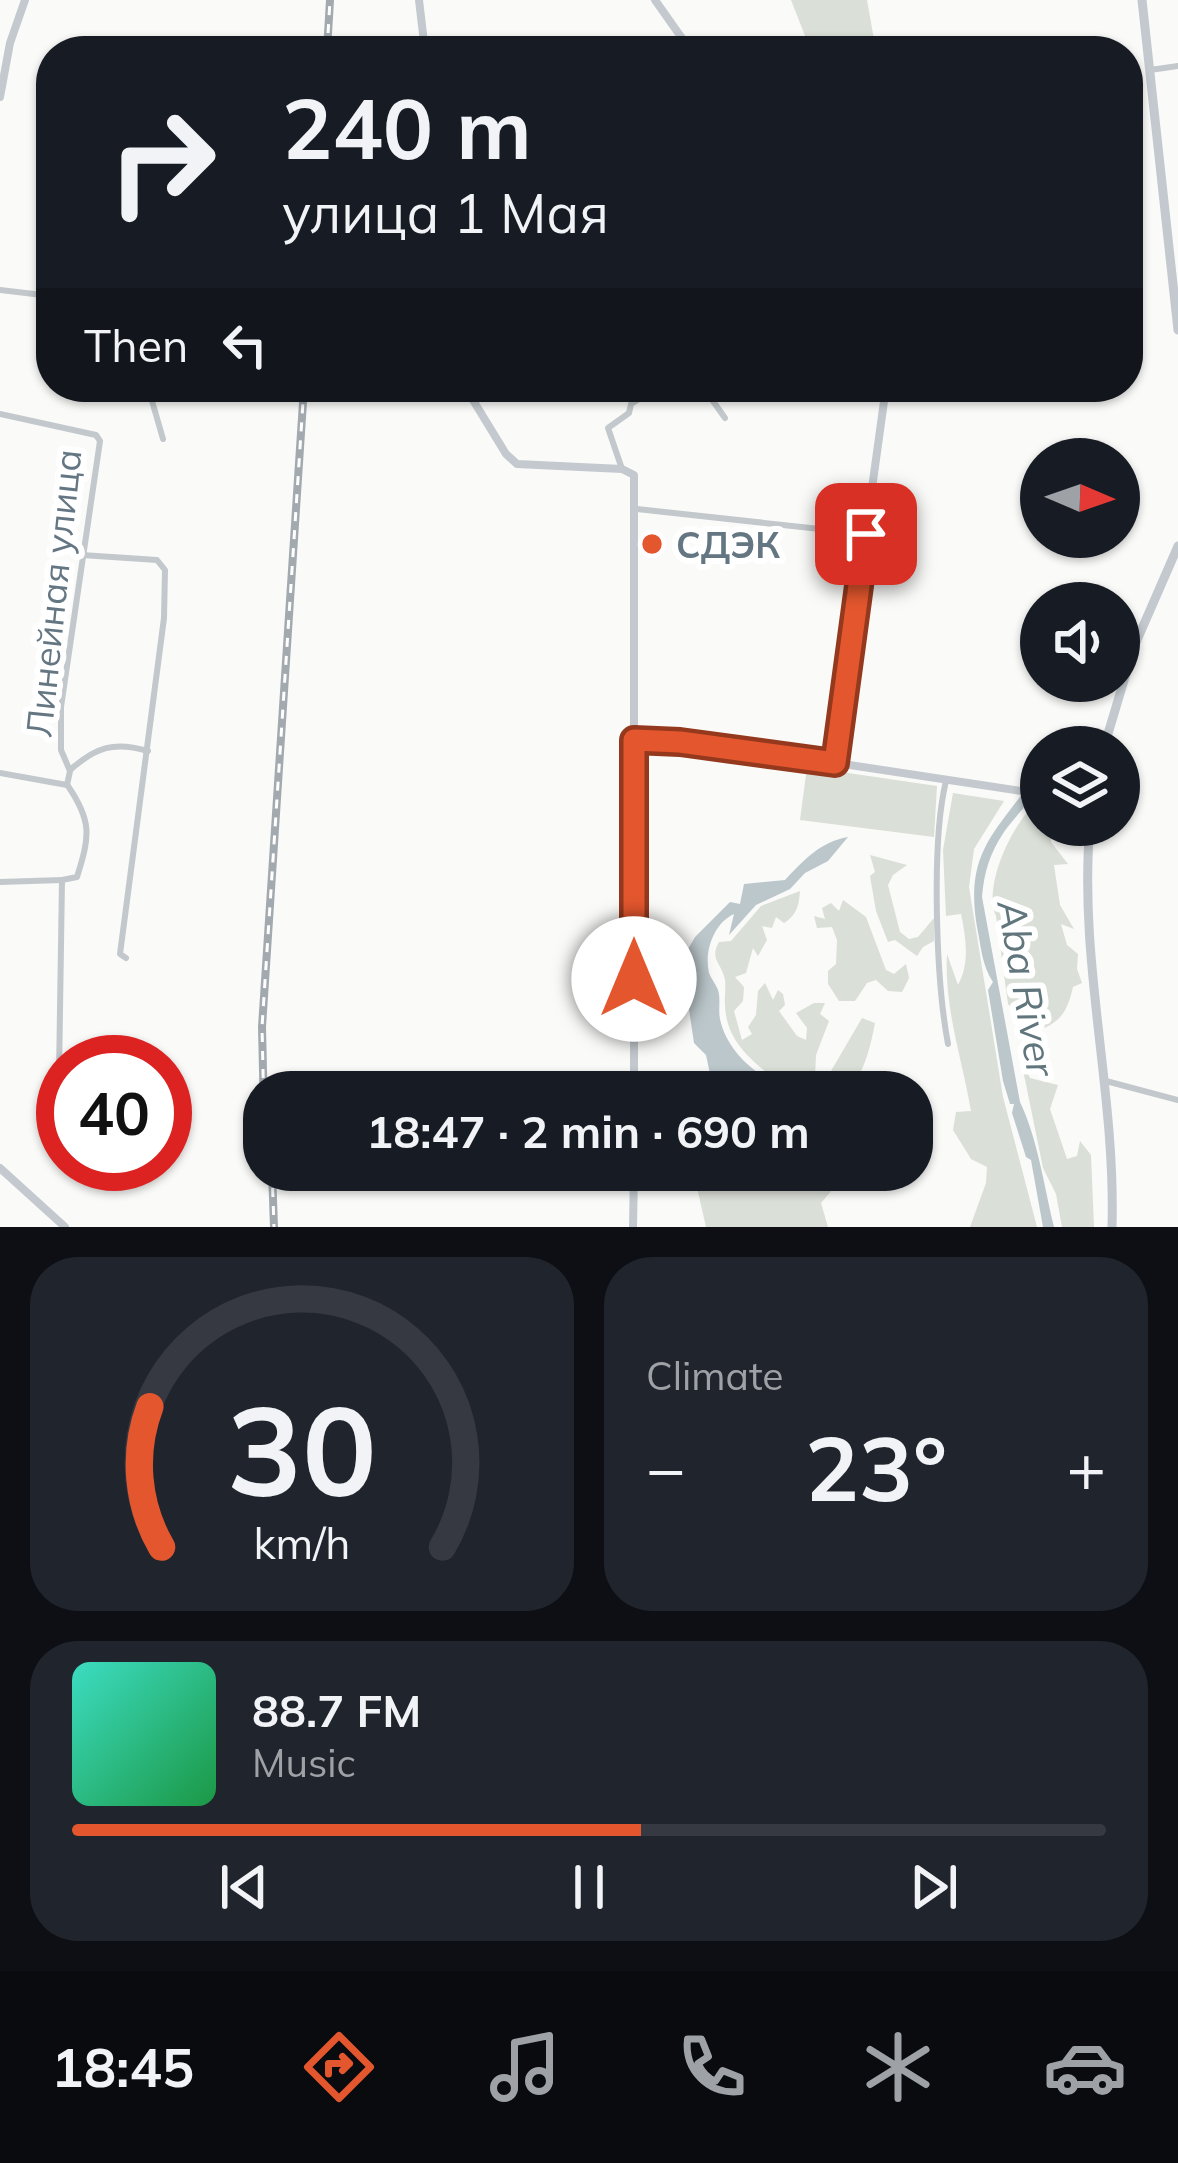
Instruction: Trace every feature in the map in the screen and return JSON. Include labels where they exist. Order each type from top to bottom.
[{"type":"main road","points":[[1142,0],[1174,249],[1178,330]]},
{"type":"main road","points":[[1110,726],[1134,646],[1178,546]]},
{"type":"main road","points":[[1089,846],[1085,904],[1112,1227]]},
{"type":"street","points":[[0,97],[10,43],[25,0]]},
{"type":"street","points":[[419,0],[423,36]]},
{"type":"street","points":[[655,0],[680,36]]},
{"type":"street","points":[[1150,70],[1178,66]]},
{"type":"street","points":[[0,290],[36,294]]},
{"type":"street","points":[[152,402],[163,439]]},
{"type":"street","points":[[474,402],[517,464],[622,469],[634,475],[634,1071]]},
{"type":"street","points":[[622,469],[608,428],[626,416],[634,402]]},
{"type":"street","points":[[714,402],[725,418]]},
{"type":"street","points":[[835,763],[884,402]]},
{"type":"street","name":"Линейная улица","points":[[0,414],[99,439],[92,516],[82,555],[61,707],[61,750],[70,771],[67,785],[0,773]]},
{"type":"street","points":[[637,509],[866,534]]},
{"type":"street","points":[[82,555],[157,560],[165,570],[164,618],[120,954],[126,958]]},
{"type":"street","points":[[634,740],[680,742],[1020,791]]},
{"type":"street","points":[[70,771],[101,746],[148,752]]},
{"type":"street","points":[[946,781],[940,810],[939,909],[947,1044]]},
{"type":"street","points":[[0,882],[77,877],[88,827],[84,810],[67,785]]},
{"type":"street","points":[[59,1035],[62,880]]},
{"type":"street","points":[[1103,1079],[1177,1101]]},
{"type":"street","points":[[0,1168],[65,1227]]},
{"type":"street","points":[[633,1227],[634,1191]]},
{"type":"shaded area","points":[[791,0],[867,0],[873,36],[805,36]]},
{"type":"shaded area","points":[[807,767],[937,786],[934,837],[800,820]]},
{"type":"shaded area","points":[[953,793],[1004,801],[974,849],[969,887],[1003,1097],[1037,1227],[970,1227],[987,1167],[971,1159],[953,1130],[956,1112],[971,1111],[947,974],[947,954],[958,985],[966,950],[961,914],[946,916],[943,850]]},
{"type":"shaded area","points":[[1020,796],[1020,812],[991,855],[982,897],[1020,1102],[1036,1147],[1054,1227],[1043,1227],[1031,1160],[1026,1157],[1012,1113],[1014,1104],[1010,1104],[1003,1081],[988,990],[993,982],[977,927],[976,876],[990,839]]},
{"type":"shaded area","points":[[1020,823],[1020,846],[1054,846],[1068,864],[1054,865],[1060,905],[1074,929],[1061,924],[1067,945],[1078,954],[1082,983],[1073,987],[1056,1021],[1020,1038],[1017,1015],[1008,1004],[993,903],[997,870]]},
{"type":"shaded area","points":[[848,837],[828,861],[805,873],[790,889],[756,905],[729,935],[734,914],[716,931],[708,965],[719,993],[719,1016],[726,1037],[756,1071],[709,1071],[706,1055],[694,1043],[684,976],[687,951],[730,902],[740,904],[744,884],[785,880],[806,859]]},
{"type":"shaded area","points":[[870,855],[907,865],[888,885],[900,932],[909,939],[918,937],[934,918],[934,941],[917,956],[895,940],[888,942],[876,911]]},
{"type":"shaded area","points":[[800,891],[788,920],[784,923],[776,917],[772,928],[762,926],[767,940],[758,956],[753,948],[746,973],[735,977],[744,987],[743,1001],[734,1011],[742,1040],[752,1034],[748,1027],[756,1015],[758,991],[765,983],[773,1000],[778,990],[783,994],[785,1005],[779,1011],[797,1036],[806,1040],[807,1028],[796,1013],[825,1003],[820,1014],[829,1021],[815,1071],[765,1071],[739,1046],[729,1027],[725,979],[716,947],[731,941],[761,906]]},
{"type":"shaded area","points":[[843,900],[866,917],[886,970],[894,974],[906,964],[909,978],[902,992],[888,991],[876,980],[867,983],[855,1001],[839,1001],[828,984],[828,971],[836,964],[837,940],[832,927],[817,928],[814,916],[825,919],[822,908],[831,903],[839,911]]},
{"type":"shaded area","points":[[862,1018],[875,1023],[862,1068],[831,1071]]},
{"type":"shaded area","points":[[1020,1055],[1030,1078],[1058,1085],[1050,1109],[1067,1159],[1077,1156],[1080,1141],[1091,1155],[1094,1227],[1062,1227],[1056,1194],[1043,1168]]},
{"type":"shaded area","points":[[698,1191],[831,1191],[821,1203],[828,1227],[706,1227]]},
{"type":"railway","points":[[328,36],[330,0]]},
{"type":"railway","points":[[263,1071],[262,1027],[303,402]]},
{"type":"railway","points":[[273,1191],[274,1227]]},
{"type":"place","name":"СДЭК","points":[[652,544]]},
{"type":"route","points":[[634,979],[634,740],[835,763],[866,534]]},
{"type":"water label","name":"Aba River","points":[[1027,988]]}]
